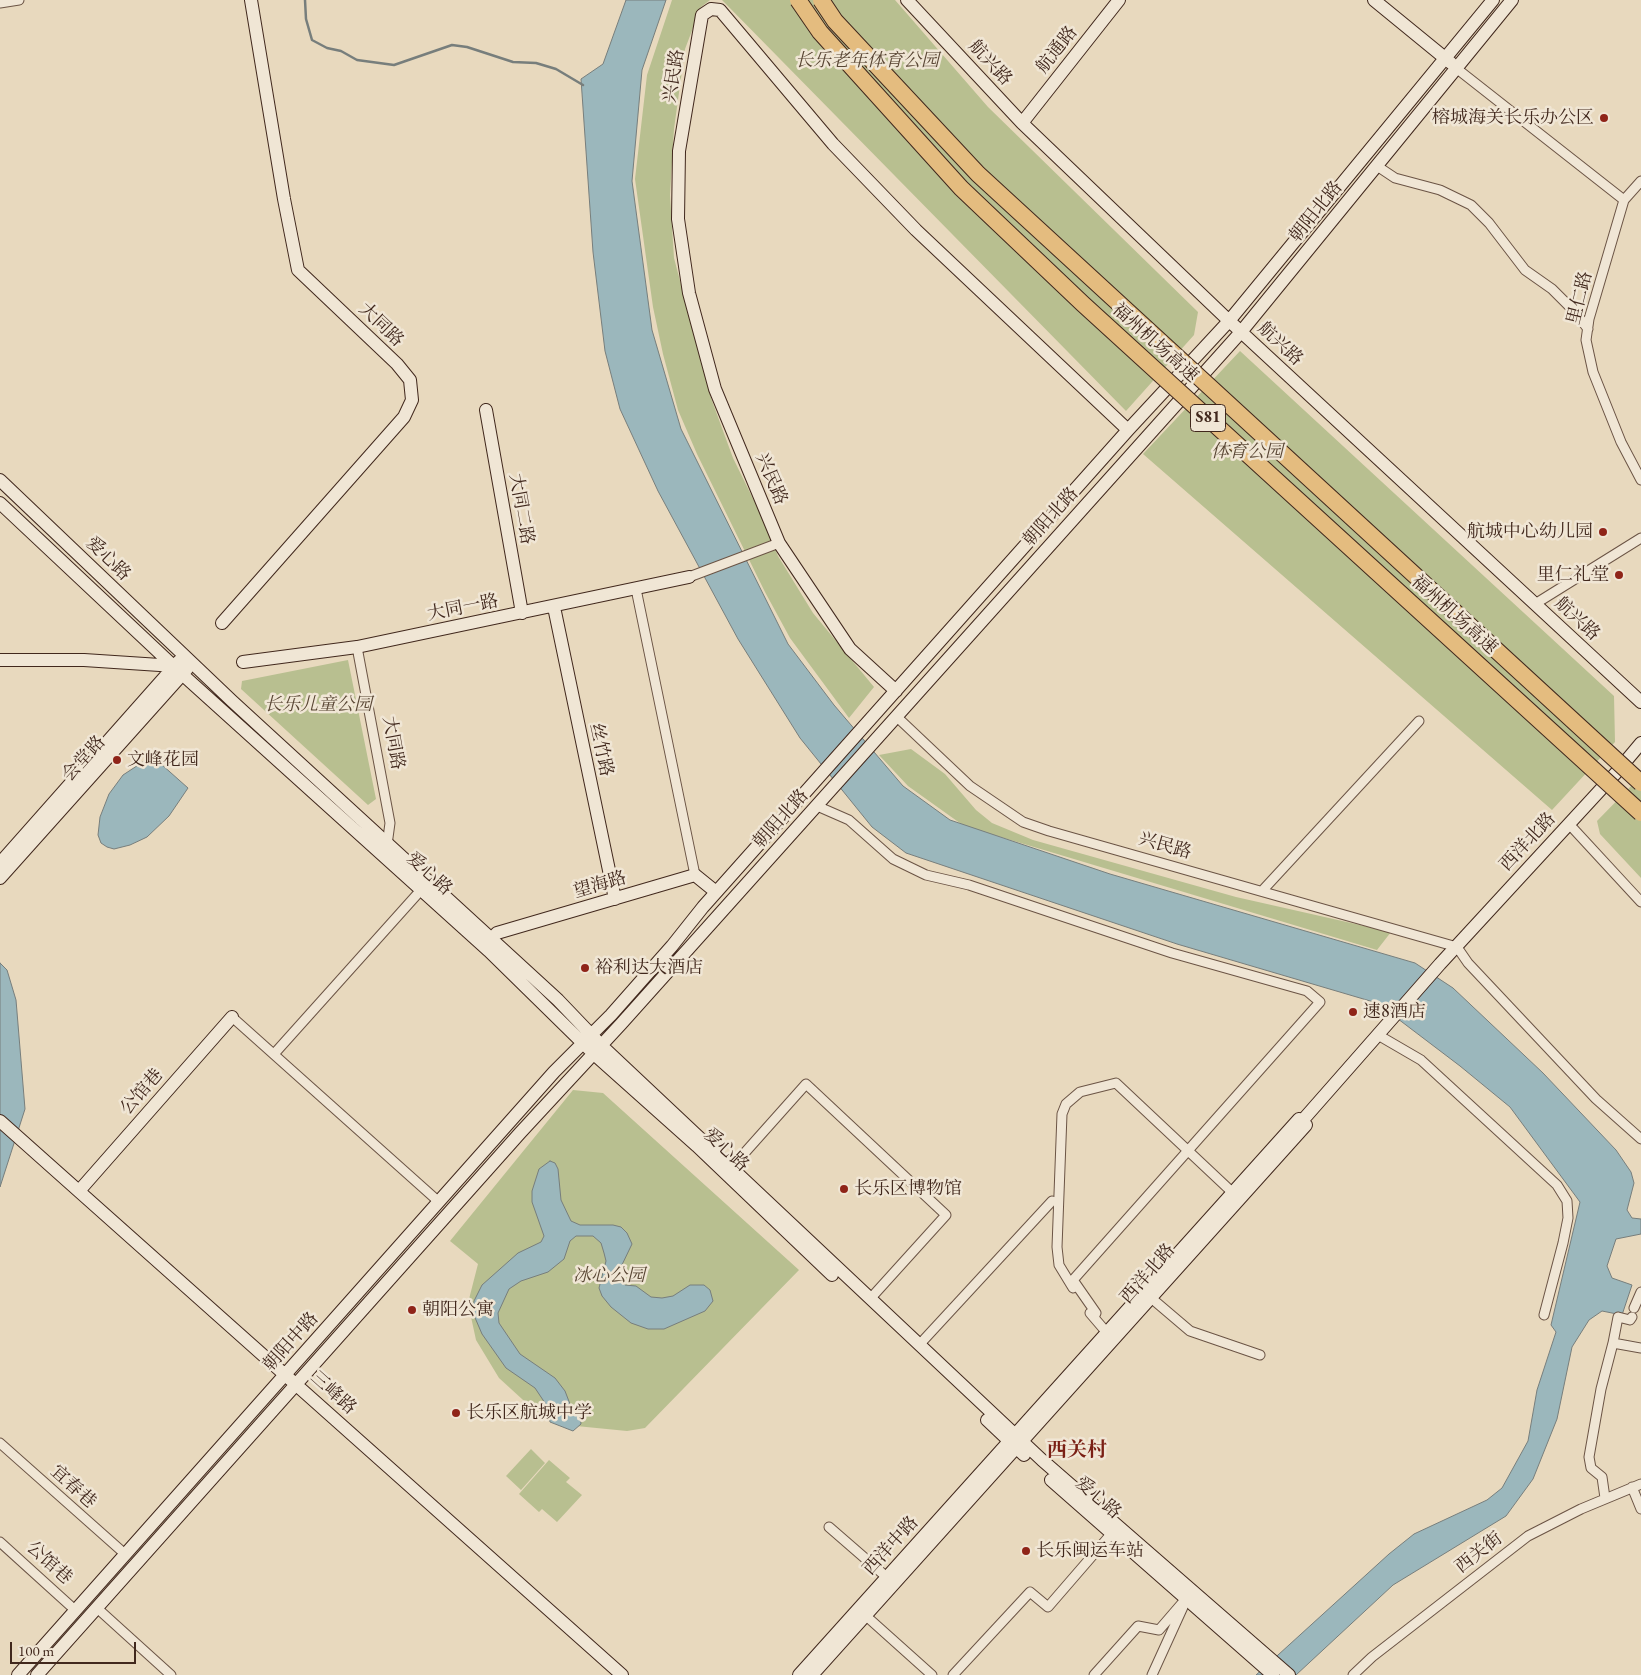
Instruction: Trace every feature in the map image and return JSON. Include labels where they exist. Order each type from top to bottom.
[{"type":"highway","name":"福州机场高速","points":[[798,0],[820,32],[961,188],[1083,304],[1641,813]]},
{"type":"highway","name":"福州机场高速","points":[[820,0],[835,21],[978,174],[1641,784]]},
{"type":"main road","name":"大同路","points":[[222,623],[404,417],[412,400],[410,380],[397,364],[298,270],[284,199],[251,0]]},
{"type":"main road","name":"航兴路","points":[[907,0],[1022,123],[1229,321],[1641,702]]},
{"type":"main road","name":"航通路","points":[[1022,123],[1119,0]]},
{"type":"main road","points":[[1374,0],[1456,68]]},
{"type":"main road","name":"朝阳北路","points":[[588,1039],[672,946],[716,892],[819,776],[1128,430],[1229,321],[1492,0]]},
{"type":"main road","name":"朝阳北路","points":[[598,1050],[1241,332],[1512,0]]},
{"type":"main road","name":"兴民路","points":[[896,691],[850,649],[779,542],[714,389],[689,293],[678,219],[679,151],[702,15],[711,9],[720,10],[729,18],[787,91],[834,144],[916,230],[1128,430]]},
{"type":"main road","name":"大同二路","points":[[486,410],[522,613]]},
{"type":"main road","name":"爱心路","points":[[0,480],[188,659],[387,845],[491,939],[598,1050],[697,1146],[1016,1442],[1112,1534],[1190,1594]]},
{"type":"main road","name":"爱心路","points":[[0,503],[178,671],[588,1039]]},
{"type":"main road","name":"大同一路","points":[[243,662],[358,647],[689,577]]},
{"type":"main road","name":"丝竹路","points":[[554,607],[615,899]]},
{"type":"main road","points":[[0,660],[84,660],[178,671],[188,659]]},
{"type":"main road","name":"会堂路","points":[[0,863],[178,671]]},
{"type":"main road","name":"会堂路","points":[[0,878],[178,671]]},
{"type":"main road","name":"西洋北路","points":[[1016,1442],[1111,1344],[1390,1020],[1641,743]]},
{"type":"main road","points":[[695,875],[716,892]]},
{"type":"main road","name":"望海路","points":[[491,939],[497,932],[695,875]]},
{"type":"main road","name":"公馆巷","points":[[80,1190],[232,1017]]},
{"type":"main road","name":"朝阳中路","points":[[18,1675],[554,1072],[588,1039]]},
{"type":"main road","name":"爱心路","points":[[598,1050],[732,1167],[919,1345],[1016,1442],[1258,1653]]},
{"type":"main road","name":"朝阳中路","points":[[37,1675],[598,1050]]},
{"type":"main road","name":"三峰路","points":[[0,1121],[80,1190],[622,1675]]},
{"type":"main road","name":"西洋北路","points":[[1016,1442],[1233,1192],[1303,1122]]},
{"type":"main road","points":[[464,1173],[476,1184]]},
{"type":"main road","name":"西洋中路","points":[[798,1675],[890,1581],[1016,1442]]},
{"type":"main road","name":"西洋中路","points":[[812,1675],[865,1615],[890,1581]]},
{"type":"main road","points":[[86,1599],[97,1608]]},
{"type":"main road","points":[[1258,1653],[1273,1675]]},
{"type":"main road","points":[[1258,1653],[1289,1675]]},
{"type":"street","points":[[0,3],[20,0]]},
{"type":"street","points":[[1456,68],[1624,200]]},
{"type":"street","points":[[1377,166],[1395,178],[1440,190],[1472,205],[1485,218],[1525,270],[1552,289],[1575,312],[1588,329]]},
{"type":"street","name":"里仁路","points":[[1641,181],[1624,200],[1586,340],[1593,372],[1621,442],[1641,480]]},
{"type":"street","points":[[1535,604],[1641,538]]},
{"type":"street","points":[[689,577],[779,542]]},
{"type":"street","points":[[636,589],[695,875]]},
{"type":"street","name":"大同路","points":[[358,647],[390,823],[387,845]]},
{"type":"street","name":"兴民路","points":[[897,718],[970,786],[1023,822],[1457,947]]},
{"type":"street","points":[[1262,891],[1418,721]]},
{"type":"street","points":[[817,806],[849,820],[893,859],[926,875],[969,884],[1172,953],[1307,991],[1320,1002],[1073,1280],[1096,1313],[1094,1317]]},
{"type":"street","points":[[1569,824],[1641,902]]},
{"type":"street","points":[[274,1054],[421,890]]},
{"type":"street","points":[[1457,947],[1468,963],[1589,1092],[1641,1139]]},
{"type":"street","points":[[232,1017],[439,1202]]},
{"type":"street","points":[[1378,1035],[1421,1060],[1557,1185],[1567,1201],[1568,1218],[1563,1243],[1544,1315]]},
{"type":"street","points":[[1108,1334],[1094,1317],[1059,1265],[1057,1247],[1062,1114],[1066,1104],[1080,1092],[1116,1083],[1233,1192]]},
{"type":"street","points":[[732,1167],[806,1084],[946,1215],[870,1299]]},
{"type":"street","points":[[919,1345],[1052,1201]]},
{"type":"street","points":[[1605,1498],[1602,1477],[1590,1468],[1589,1457],[1601,1389],[1618,1317],[1630,1320],[1641,1292]]},
{"type":"street","points":[[1150,1297],[1190,1331],[1260,1356]]},
{"type":"street","points":[[1613,1343],[1641,1348]]},
{"type":"street","name":"宜春巷","points":[[0,1443],[125,1554]]},
{"type":"street","name":"西关街","points":[[1353,1675],[1372,1656],[1528,1536],[1605,1498],[1641,1484]]},
{"type":"street","points":[[1632,1487],[1641,1509]]},
{"type":"street","points":[[829,1527],[890,1581]]},
{"type":"street","points":[[953,1675],[1030,1592],[1048,1607],[1112,1534]]},
{"type":"street","name":"公馆巷","points":[[0,1542],[76,1610]]},
{"type":"street","points":[[1094,1675],[1138,1626],[1159,1630],[1190,1594]]},
{"type":"street","points":[[1152,1675],[1190,1594]]},
{"type":"street","points":[[97,1608],[171,1675]]},
{"type":"street","points":[[865,1615],[932,1675]]},
{"type":"green space","points":[[672,0],[710,0],[701,7],[685,49],[674,129],[670,195],[674,258],[711,398],[733,458],[764,521],[778,556],[813,613],[874,687],[849,718],[790,638],[765,592],[697,454],[678,410],[663,354],[653,307],[635,179],[647,75]]},
{"type":"green space","name":"长乐老年体育公园","points":[[722,0],[895,0],[988,107],[1198,312],[1194,335],[1126,411]]},
{"type":"green space","name":"体育公园","points":[[1240,351],[1614,696],[1615,742],[1552,810],[1143,454]]},
{"type":"green space","name":"长乐儿童公园","points":[[348,660],[376,799],[368,805],[241,689],[242,681]]},
{"type":"green space","points":[[911,749],[945,774],[976,810],[992,823],[1033,840],[1236,897],[1391,932],[1377,950],[964,826],[908,786],[879,755]]},
{"type":"green space","points":[[1636,781],[1641,787],[1641,878],[1600,834],[1597,821]]},
{"type":"green space","name":"冰心公园","points":[[573,1090],[603,1093],[799,1270],[645,1428],[627,1431],[566,1425],[534,1410],[499,1378],[476,1340],[468,1303],[478,1264],[450,1241]]},
{"type":"green space","points":[[531,1449],[545,1463],[521,1490],[506,1476]]},
{"type":"green space","points":[[549,1460],[570,1478],[566,1482],[582,1495],[557,1522],[542,1509],[539,1512],[519,1494]]},
{"type":"water","points":[[626,0],[666,0],[642,70],[632,181],[652,330],[681,429],[788,644],[834,705],[903,786],[950,820],[1110,874],[1415,963],[1453,988],[1543,1073],[1616,1150],[1631,1172],[1634,1183],[1627,1210],[1632,1218],[1641,1219],[1641,1234],[1616,1239],[1607,1266],[1612,1278],[1632,1285],[1622,1315],[1602,1311],[1589,1320],[1572,1347],[1557,1419],[1533,1479],[1506,1516],[1393,1585],[1296,1675],[1256,1675],[1389,1554],[1414,1534],[1487,1500],[1502,1488],[1528,1441],[1537,1390],[1556,1332],[1551,1325],[1580,1202],[1510,1107],[1377,1003],[1177,944],[906,853],[872,827],[800,738],[738,639],[658,491],[620,409],[605,351],[593,252],[581,79],[603,64]]},
{"type":"water","points":[[152,756],[188,788],[169,816],[147,837],[130,845],[114,849],[107,847],[101,843],[98,835],[100,817],[109,794],[123,775]]},
{"type":"water","points":[[0,963],[7,970],[16,1000],[25,1109],[0,1187]]},
{"type":"water","points":[[550,1161],[555,1163],[558,1169],[561,1200],[571,1221],[580,1225],[613,1225],[621,1227],[627,1233],[632,1244],[618,1277],[625,1285],[636,1286],[651,1297],[662,1298],[673,1296],[690,1285],[704,1285],[710,1290],[713,1301],[705,1311],[664,1329],[648,1329],[631,1323],[611,1307],[602,1296],[599,1288],[606,1261],[601,1243],[593,1236],[576,1236],[570,1241],[564,1259],[548,1272],[521,1281],[509,1289],[498,1313],[499,1323],[520,1354],[555,1378],[565,1391],[570,1404],[580,1416],[581,1424],[573,1431],[550,1422],[547,1406],[535,1388],[506,1368],[482,1334],[473,1313],[474,1301],[482,1285],[518,1253],[541,1242],[544,1236],[532,1202],[532,1191],[539,1169]]},
{"type":"waterway","points":[[305,0],[306,19],[312,40],[327,48],[341,51],[357,60],[394,65],[452,45],[467,47],[513,62],[536,63],[556,69],[583,85]]},
{"type":"place","name":"榕城海关长乐办公区","points":[[1604,118]]},
{"type":"place","name":"航城中心幼儿园","points":[[1603,532]]},
{"type":"place","name":"里仁礼堂","points":[[1619,575]]},
{"type":"place","name":"文峰花园","points":[[117,760]]},
{"type":"place","name":"裕利达大酒店","points":[[585,968]]},
{"type":"place","name":"速8酒店","points":[[1353,1012]]},
{"type":"place","name":"长乐区博物馆","points":[[844,1189]]},
{"type":"place","name":"朝阳公寓","points":[[412,1310]]},
{"type":"place","name":"长乐区航城中学","points":[[456,1413]]},
{"type":"place","name":"长乐闽运车站","points":[[1026,1551]]},
{"type":"district","name":"西关村","points":[[1077,1451]]}]
